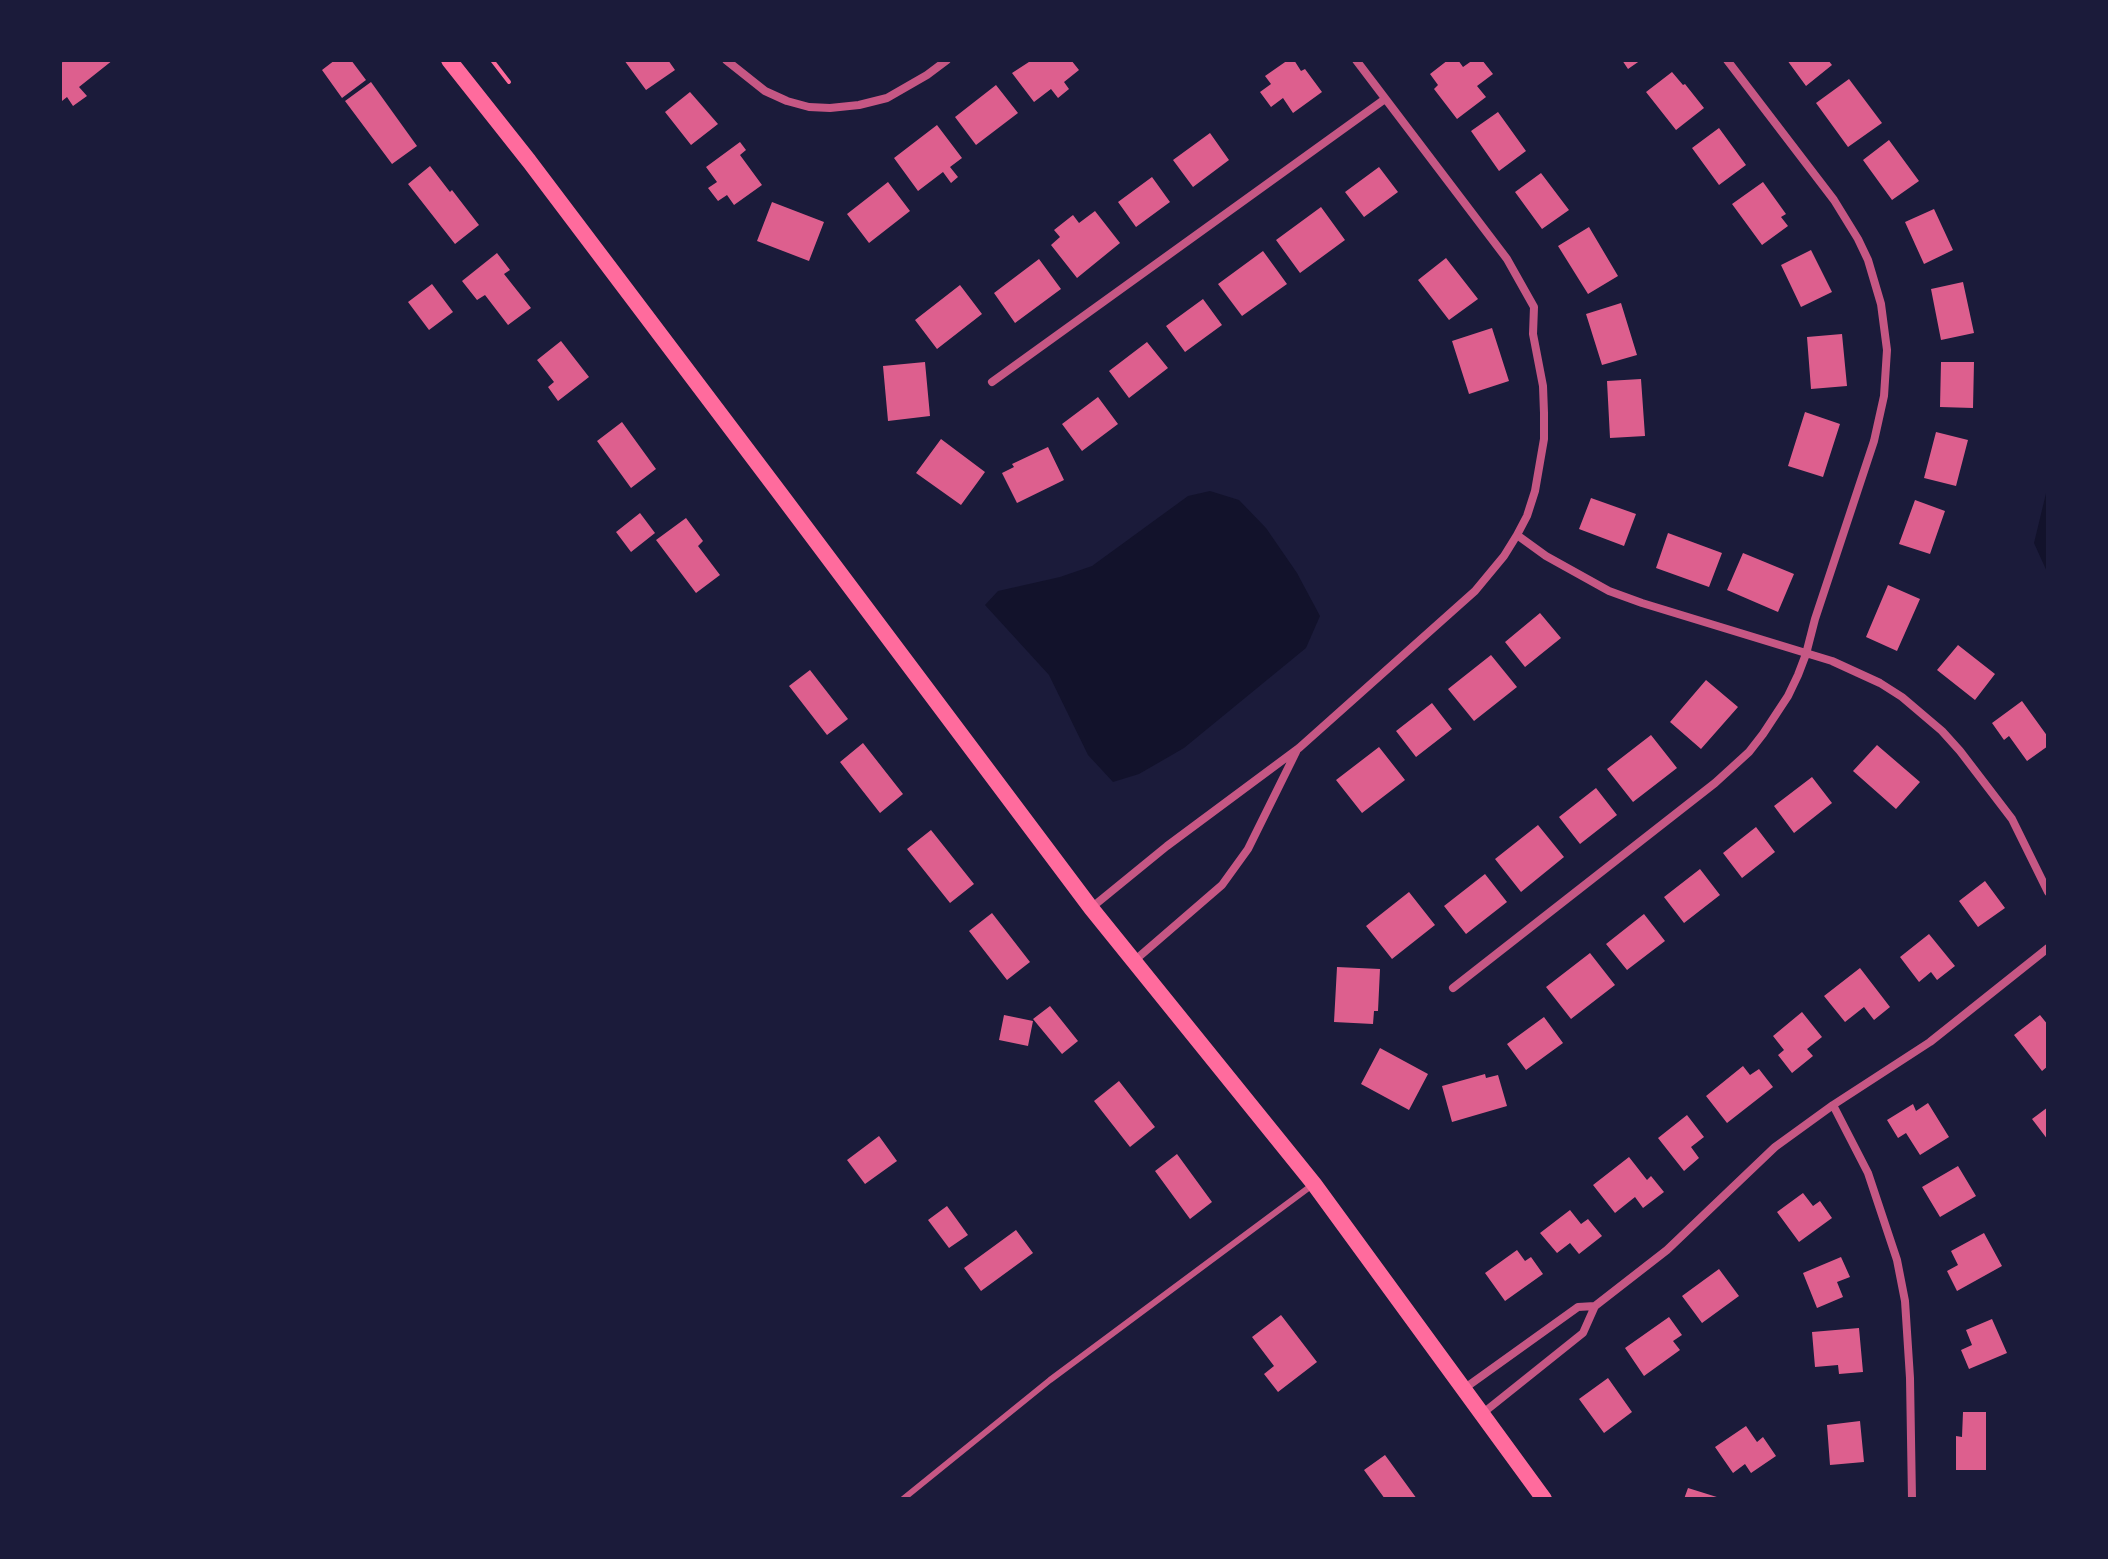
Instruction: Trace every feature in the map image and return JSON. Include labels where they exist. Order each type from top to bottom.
[{"type":"main road","points":[[449,60],[529,161],[1091,908],[1314,1184],[1544,1499]]},
{"type":"street","points":[[726,60],[765,91],[809,107],[830,108],[887,98],[947,60]]},
{"type":"street","points":[[1091,908],[1167,846],[1299,748],[1475,591],[1517,535],[1535,491],[1544,439],[1543,386],[1533,334],[1534,307],[1507,259],[1356,60]]},
{"type":"street","points":[[1453,988],[1732,768],[1777,716],[1806,654],[1880,419],[1887,373],[1885,327],[1876,282],[1863,250],[1847,219],[1727,60]]},
{"type":"street","points":[[992,382],[1385,99]]},
{"type":"street","points":[[1517,535],[1556,562],[1609,591],[1832,661],[1880,683],[1912,705],[1960,751],[2012,819],[2048,892]]},
{"type":"street","points":[[1134,961],[1222,885],[1248,849],[1299,748]]},
{"type":"street","points":[[1483,1413],[1583,1333],[1595,1306],[1667,1250],[1775,1147],[1930,1042],[2048,948]]},
{"type":"street","points":[[1833,1105],[1868,1173],[1897,1260],[1905,1301],[1910,1378],[1912,1499]]},
{"type":"street","points":[[1465,1388],[1578,1307],[1595,1306]]},
{"type":"lane","points":[[903,1499],[1050,1380],[1314,1184]]},
{"type":"path","points":[[492,60],[509,82]]},
{"type":"shaded area","points":[[2048,485],[2048,574],[2034,543]]},
{"type":"shaded area","points":[[1210,491],[1239,500],[1266,528],[1297,573],[1320,616],[1306,648],[1184,748],[1139,774],[1113,782],[1088,755],[1049,675],[985,605],[998,591],[1060,577],[1092,566],[1188,496]]},
{"type":"building","points":[[65,60],[113,60],[79,87],[87,96],[73,106],[67,97],[62,101],[60,99],[60,64]]},
{"type":"building","points":[[335,60],[351,60],[366,80],[342,98],[322,70]]},
{"type":"building","points":[[624,60],[668,60],[675,70],[646,90]]},
{"type":"building","points":[[1032,60],[1071,60],[1079,70],[1064,82],[1069,89],[1058,98],[1051,89],[1034,102],[1012,73]]},
{"type":"building","points":[[1288,60],[1294,60],[1301,71],[1305,69],[1322,92],[1293,113],[1283,98],[1271,107],[1260,92],[1271,84],[1265,76]]},
{"type":"building","points":[[1448,60],[1458,60],[1463,67],[1473,60],[1482,60],[1493,74],[1477,86],[1486,97],[1457,119],[1434,89],[1438,85],[1430,74]]},
{"type":"building","points":[[1622,60],[1641,60],[1628,69]]},
{"type":"building","points":[[1787,60],[1828,60],[1832,65],[1806,86]]},
{"type":"building","points":[[1672,72],[1704,108],[1676,130],[1646,92]]},
{"type":"building","points":[[1849,79],[1882,123],[1848,147],[1816,103]]},
{"type":"building","points":[[371,82],[417,146],[392,164],[345,101]]},
{"type":"building","points":[[996,85],[1018,113],[976,145],[955,117]]},
{"type":"building","points":[[690,92],[718,124],[691,145],[665,112]]},
{"type":"building","points":[[1498,112],[1526,151],[1499,171],[1471,131]]},
{"type":"building","points":[[937,125],[962,158],[950,167],[958,177],[951,183],[943,172],[918,191],[894,158]]},
{"type":"building","points":[[1719,128],[1746,165],[1719,185],[1692,148]]},
{"type":"building","points":[[1210,133],[1229,160],[1193,187],[1173,160]]},
{"type":"building","points":[[1889,140],[1919,181],[1892,200],[1863,160]]},
{"type":"building","points":[[740,142],[746,150],[740,155],[762,185],[734,205],[727,195],[718,201],[708,188],[717,182],[706,167]]},
{"type":"building","points":[[430,166],[479,225],[455,244],[408,184]]},
{"type":"building","points":[[1379,167],[1398,192],[1364,217],[1345,192]]},
{"type":"building","points":[[1541,173],[1569,210],[1542,229],[1515,192]]},
{"type":"building","points":[[1152,177],[1170,202],[1136,227],[1118,202]]},
{"type":"building","points":[[888,182],[910,211],[869,243],[847,214]]},
{"type":"building","points":[[1763,182],[1786,214],[1781,217],[1788,226],[1762,245],[1732,204]]},
{"type":"building","points":[[772,202],[824,222],[809,261],[757,241]]},
{"type":"building","points":[[1321,207],[1345,240],[1300,273],[1276,240]]},
{"type":"building","points":[[1934,209],[1953,250],[1924,264],[1905,222]]},
{"type":"building","points":[[1095,211],[1120,243],[1077,278],[1051,245],[1060,237],[1054,230],[1073,215],[1079,223]]},
{"type":"building","points":[[1589,227],[1618,276],[1588,294],[1558,246]]},
{"type":"building","points":[[1811,250],[1832,292],[1801,307],[1781,265]]},
{"type":"building","points":[[1263,251],[1287,284],[1242,316],[1218,284]]},
{"type":"building","points":[[497,253],[510,270],[504,274],[531,308],[508,325],[485,295],[477,300],[462,281]]},
{"type":"building","points":[[1446,258],[1478,299],[1449,320],[1418,280]]},
{"type":"building","points":[[1039,259],[1061,289],[1015,323],[994,293]]},
{"type":"building","points":[[1963,282],[1974,333],[1941,340],[1931,289]]},
{"type":"building","points":[[432,284],[453,312],[429,330],[408,302]]},
{"type":"building","points":[[960,285],[982,314],[937,349],[915,320]]},
{"type":"building","points":[[1203,299],[1222,325],[1185,352],[1166,326]]},
{"type":"building","points":[[1621,303],[1637,355],[1602,365],[1586,314]]},
{"type":"building","points":[[1492,328],[1509,381],[1469,394],[1452,341]]},
{"type":"building","points":[[1842,334],[1847,386],[1811,389],[1807,337]]},
{"type":"building","points":[[561,341],[589,377],[558,401],[548,387],[554,382],[537,360]]},
{"type":"building","points":[[1147,342],[1168,368],[1129,398],[1109,371]]},
{"type":"building","points":[[925,362],[930,416],[888,421],[883,366]]},
{"type":"building","points":[[1941,362],[1974,362],[1973,408],[1940,407]]},
{"type":"building","points":[[1641,379],[1645,436],[1610,438],[1607,381]]},
{"type":"building","points":[[1098,397],[1118,424],[1082,451],[1062,424]]},
{"type":"building","points":[[1805,412],[1840,424],[1823,477],[1788,466]]},
{"type":"building","points":[[622,422],[656,469],[631,488],[597,441]]},
{"type":"building","points":[[1936,432],[1968,440],[1956,486],[1924,478]]},
{"type":"building","points":[[941,439],[985,472],[961,505],[916,473]]},
{"type":"building","points":[[1048,447],[1064,480],[1017,503],[1002,473],[1014,467],[1012,464]]},
{"type":"building","points":[[1591,498],[1636,514],[1624,546],[1579,529]]},
{"type":"building","points":[[1915,500],[1945,511],[1930,554],[1899,544]]},
{"type":"building","points":[[640,513],[655,533],[631,552],[616,532]]},
{"type":"building","points":[[686,518],[703,541],[698,546],[720,575],[696,593],[656,540]]},
{"type":"building","points":[[1668,533],[1722,553],[1709,587],[1656,568]]},
{"type":"building","points":[[1743,553],[1794,574],[1778,612],[1727,590]]},
{"type":"building","points":[[1888,585],[1920,599],[1897,651],[1866,637]]},
{"type":"building","points":[[1540,613],[1561,638],[1525,667],[1505,642]]},
{"type":"building","points":[[1958,645],[1995,674],[1975,700],[1937,670]]},
{"type":"building","points":[[1491,655],[1517,687],[1474,721],[1448,689]]},
{"type":"building","points":[[810,670],[848,719],[827,735],[789,686]]},
{"type":"building","points":[[1706,680],[1738,707],[1701,749],[1670,722]]},
{"type":"building","points":[[2022,701],[2048,737],[2048,746],[2027,761],[2009,736],[2004,740],[1992,723]]},
{"type":"building","points":[[1432,703],[1452,729],[1416,757],[1396,731]]},
{"type":"building","points":[[1651,735],[1677,768],[1633,802],[1607,769]]},
{"type":"building","points":[[863,743],[903,794],[880,813],[840,762]]},
{"type":"building","points":[[1877,745],[1920,782],[1896,809],[1853,771]]},
{"type":"building","points":[[1379,747],[1405,780],[1362,813],[1336,780]]},
{"type":"building","points":[[1812,777],[1832,803],[1794,833],[1774,806]]},
{"type":"building","points":[[1596,788],[1617,815],[1580,844],[1559,817]]},
{"type":"building","points":[[1538,825],[1564,857],[1521,892],[1495,859]]},
{"type":"building","points":[[1756,827],[1775,852],[1742,878],[1723,853]]},
{"type":"building","points":[[931,830],[974,884],[950,903],[907,849]]},
{"type":"building","points":[[1700,869],[1720,895],[1684,923],[1664,897]]},
{"type":"building","points":[[1485,874],[1507,902],[1466,934],[1444,906]]},
{"type":"building","points":[[1985,881],[2005,908],[1978,927],[1959,901]]},
{"type":"building","points":[[1409,892],[1435,925],[1392,959],[1366,926]]},
{"type":"building","points":[[992,913],[1030,962],[1007,980],[969,931]]},
{"type":"building","points":[[1644,914],[1665,941],[1627,970],[1606,944]]},
{"type":"building","points":[[1929,934],[1955,966],[1937,980],[1931,972],[1919,982],[1900,957]]},
{"type":"building","points":[[1590,953],[1615,985],[1571,1019],[1546,987]]},
{"type":"building","points":[[1337,967],[1380,969],[1378,1011],[1374,1011],[1373,1024],[1334,1022]]},
{"type":"building","points":[[1860,968],[1890,1007],[1874,1020],[1864,1007],[1845,1022],[1824,996]]},
{"type":"building","points":[[1050,1006],[1078,1041],[1062,1054],[1033,1019]]},
{"type":"building","points":[[1802,1012],[1822,1037],[1807,1049],[1813,1056],[1792,1073],[1778,1055],[1784,1050],[1773,1036]]},
{"type":"building","points":[[1004,1015],[1033,1021],[1028,1046],[999,1040]]},
{"type":"building","points":[[2040,1015],[2048,1025],[2048,1066],[2042,1071],[2014,1035]]},
{"type":"building","points":[[1544,1017],[1563,1043],[1526,1070],[1507,1044]]},
{"type":"building","points":[[1380,1048],[1428,1074],[1409,1110],[1361,1084]]},
{"type":"building","points":[[1743,1066],[1750,1075],[1759,1069],[1773,1087],[1727,1123],[1706,1096]]},
{"type":"building","points":[[1485,1074],[1486,1078],[1498,1075],[1507,1106],[1452,1122],[1442,1086]]},
{"type":"building","points":[[1119,1081],[1155,1127],[1130,1147],[1094,1101]]},
{"type":"building","points":[[1928,1103],[1949,1137],[1920,1155],[1906,1133],[1898,1138],[1887,1120],[1913,1104],[1916,1111]]},
{"type":"building","points":[[2048,1107],[2048,1140],[2032,1119]]},
{"type":"building","points":[[1687,1115],[1704,1137],[1691,1147],[1699,1158],[1684,1171],[1658,1138]]},
{"type":"building","points":[[879,1136],[897,1161],[865,1184],[847,1160]]},
{"type":"building","points":[[1177,1154],[1212,1202],[1190,1219],[1155,1171]]},
{"type":"building","points":[[1629,1157],[1647,1180],[1651,1176],[1664,1192],[1643,1208],[1635,1197],[1615,1213],[1593,1185]]},
{"type":"building","points":[[1958,1166],[1976,1196],[1940,1217],[1922,1187]]},
{"type":"building","points":[[1803,1193],[1813,1206],[1820,1201],[1832,1218],[1799,1242],[1777,1212]]},
{"type":"building","points":[[947,1206],[968,1235],[949,1248],[928,1220]]},
{"type":"building","points":[[1570,1210],[1581,1224],[1588,1219],[1602,1236],[1579,1254],[1570,1243],[1557,1253],[1540,1233]]},
{"type":"building","points":[[1016,1230],[1033,1253],[981,1291],[964,1268]]},
{"type":"building","points":[[1984,1233],[2002,1266],[1957,1291],[1947,1271],[1958,1265],[1951,1251]]},
{"type":"building","points":[[1517,1250],[1525,1261],[1531,1257],[1543,1274],[1505,1301],[1485,1273]]},
{"type":"building","points":[[1841,1257],[1850,1277],[1837,1282],[1843,1297],[1817,1308],[1803,1273]]},
{"type":"building","points":[[1719,1269],[1739,1296],[1702,1323],[1682,1296]]},
{"type":"building","points":[[1281,1315],[1317,1362],[1278,1392],[1264,1374],[1274,1366],[1252,1337]]},
{"type":"building","points":[[1669,1317],[1682,1335],[1673,1341],[1680,1350],[1644,1376],[1625,1348]]},
{"type":"building","points":[[1992,1319],[2007,1353],[1969,1369],[1961,1350],[1972,1345],[1966,1330]]},
{"type":"building","points":[[1859,1328],[1863,1372],[1839,1374],[1838,1365],[1815,1367],[1812,1332]]},
{"type":"building","points":[[1608,1378],[1632,1412],[1604,1433],[1579,1399]]},
{"type":"building","points":[[1963,1412],[1986,1412],[1986,1470],[1956,1470],[1956,1436],[1962,1437]]},
{"type":"building","points":[[1860,1421],[1864,1462],[1830,1465],[1827,1425]]},
{"type":"building","points":[[1746,1426],[1757,1442],[1763,1437],[1776,1456],[1751,1473],[1745,1464],[1733,1473],[1715,1447]]},
{"type":"building","points":[[1385,1455],[1417,1499],[1385,1499],[1364,1470]]},
{"type":"building","points":[[1688,1488],[1720,1498],[1720,1499],[1684,1499]]}]
